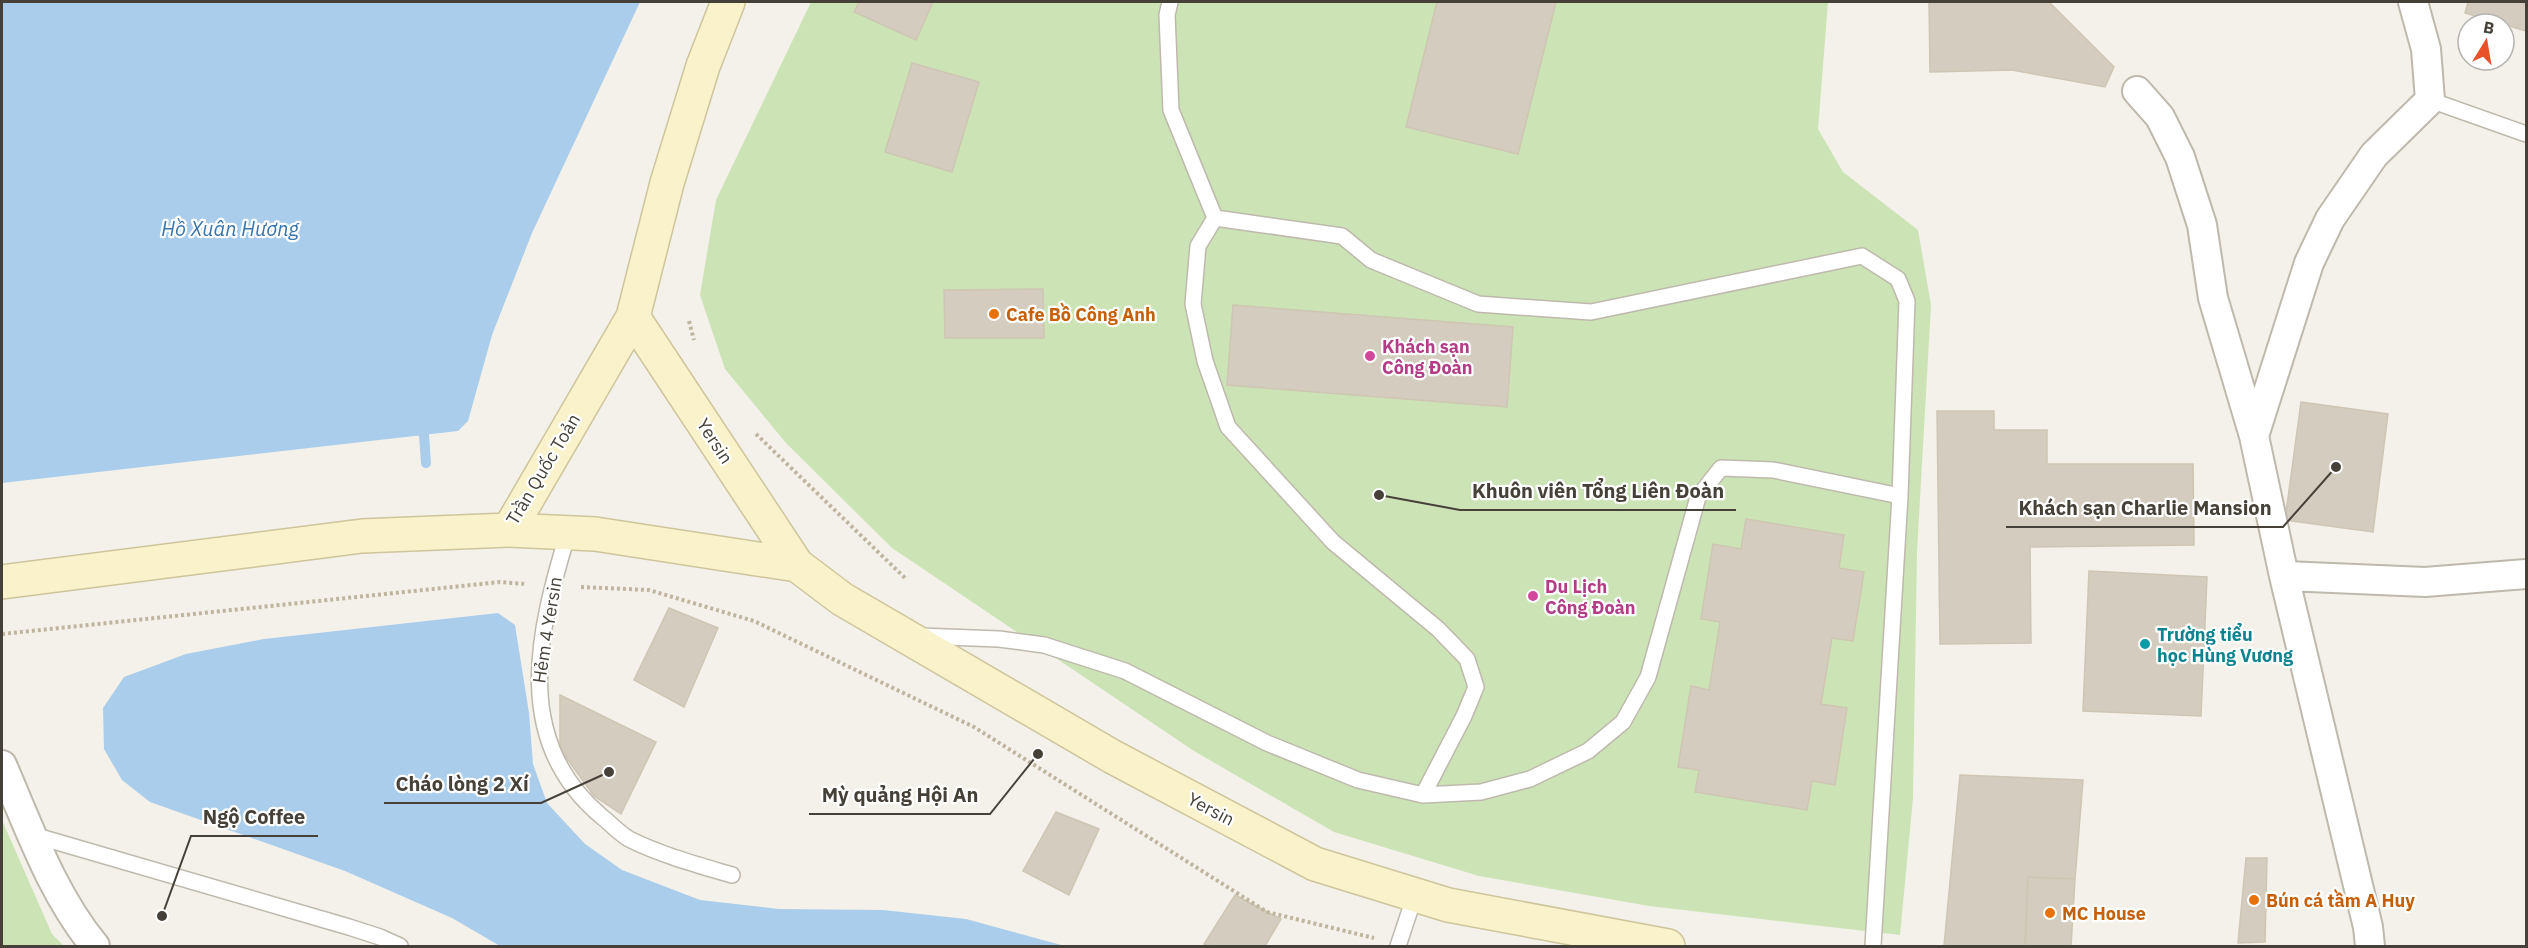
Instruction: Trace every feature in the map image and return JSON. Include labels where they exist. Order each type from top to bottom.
[{"type":"main road","name":"Trần Quốc Toản","points":[[2,582],[362,536],[509,530],[633,317],[667,183],[703,66],[729,2]]},
{"type":"main road","name":"Yersin","points":[[633,317],[797,565],[842,599],[1113,757],[1315,864],[1448,905],[1666,946]]},
{"type":"main road","name":"Yersin","points":[[509,530],[595,534],[797,565]]},
{"type":"street","points":[[2254,436],[2309,263],[2330,219],[2374,155],[2430,100],[2426,50],[2413,2]]},
{"type":"street","points":[[2137,91],[2160,117],[2180,157],[2202,225],[2213,298],[2254,436],[2284,576],[2368,927],[2370,946]]},
{"type":"street","points":[[2284,576],[2425,582],[2526,574]]},
{"type":"street","points":[[2,765],[48,870],[77,925],[95,946]]},
{"type":"lane","points":[[1170,2],[1167,15],[1171,110],[1215,218]]},
{"type":"lane","points":[[2430,100],[2526,134]]},
{"type":"lane","points":[[1215,218],[1342,236],[1371,260],[1478,304],[1591,312],[1862,256],[1898,279],[1907,301],[1900,496],[1873,946]]},
{"type":"lane","points":[[1215,218],[1198,246],[1193,304],[1205,361],[1228,427],[1333,542],[1438,629],[1467,659],[1476,687],[1424,795]]},
{"type":"lane","points":[[905,636],[999,639],[1044,645],[1125,671],[1267,743],[1358,780],[1424,795],[1481,792],[1530,778],[1588,751],[1623,723],[1648,677],[1698,497],[1721,468],[1773,470],[1900,496]]},
{"type":"lane","name":"Hẻm 4 Yersin","points":[[568,533],[552,585],[542,644],[538,692],[552,754],[583,801],[627,838],[680,860],[732,875]]},
{"type":"lane","points":[[33,835],[350,927],[400,946]]},
{"type":"lane","points":[[1398,945],[1415,895]]},
{"type":"path","points":[[688,321],[694,341]]},
{"type":"path","points":[[748,427],[905,578]]},
{"type":"path","points":[[2,634],[500,582],[649,590],[754,621],[974,728],[1267,912],[1398,945]]},
{"type":"green space","points":[[811,2],[1828,2],[1818,129],[1843,172],[1918,230],[1931,305],[1917,552],[1913,798],[1900,935],[1649,906],[1479,876],[1334,832],[1194,751],[892,548],[786,443],[725,369],[700,295],[716,200]]},
{"type":"green space","points":[[2,820],[52,934],[64,946],[2,946]]},
{"type":"water","name":"Hồ Xuân Hương","points":[[2,2],[640,2],[532,233],[492,335],[468,421],[458,431],[2,483]]},
{"type":"water","points":[[498,613],[515,625],[529,713],[533,764],[547,803],[585,844],[622,870],[700,900],[779,909],[883,910],[966,919],[1065,946],[500,946],[452,918],[345,871],[150,802],[122,780],[104,749],[103,708],[124,677],[186,654],[264,639]]},
{"type":"building","points":[[859,2],[933,2],[916,40],[854,12]]},
{"type":"building","points":[[1437,2],[1556,2],[1518,154],[1406,127]]},
{"type":"building","points":[[1929,2],[2049,2],[2114,67],[2105,87],[2012,70],[1930,72]]},
{"type":"building","points":[[2468,2],[2526,2],[2526,31],[2516,28],[2516,12],[2465,12]]},
{"type":"building","points":[[912,63],[979,82],[952,172],[885,152]]},
{"type":"building","name":"Cafe Bồ Công Anh","points":[[1043,289],[1044,338],[945,338],[944,290]]},
{"type":"building","name":"Khách sạn Công Đoàn","points":[[1233,305],[1513,327],[1507,407],[1227,385]]},
{"type":"building","points":[[2301,402],[2388,414],[2373,532],[2285,520]]},
{"type":"building","points":[[1937,411],[1994,411],[1994,430],[2047,430],[2047,464],[2193,464],[2194,545],[2030,547],[2031,643],[1940,644]]},
{"type":"building","points":[[1746,519],[1844,535],[1839,568],[1864,572],[1853,641],[1832,638],[1821,704],[1847,708],[1835,785],[1812,781],[1807,810],[1695,792],[1699,770],[1678,767],[1691,686],[1709,690],[1720,622],[1701,619],[1713,544],[1741,549]]},
{"type":"building","name":"Trường tiểu học Hùng Vương","points":[[2089,571],[2207,577],[2201,716],[2083,711]]},
{"type":"building","points":[[669,608],[718,628],[684,707],[634,680]]},
{"type":"building","points":[[560,695],[656,742],[621,814],[594,796],[560,749]]},
{"type":"building","points":[[1960,775],[2083,780],[2075,879],[2028,877],[2025,946],[1944,946]]},
{"type":"building","points":[[1056,812],[1099,829],[1069,895],[1023,871]]},
{"type":"building","name":"Bún cá tầm A Huy","points":[[2246,858],[2267,858],[2265,942],[2238,943]]},
{"type":"building","name":"MC House","points":[[2028,877],[2075,879],[2071,946],[2025,946]]},
{"type":"building","points":[[1235,895],[1281,919],[1265,946],[1210,946],[1204,944]]},
{"type":"waterway","points":[[416,424],[424,435],[426,463]]},
{"type":"place","name":"Cafe Bồ Công Anh","points":[[994,314]]},
{"type":"place","name":"Khách sạn Công Đoàn","points":[[1370,356]]},
{"type":"place","name":"Khách sạn Charlie Mansion","points":[[2336,467]]},
{"type":"place","name":"Khuôn viên Tổng Liên Đoàn","points":[[1379,495]]},
{"type":"place","name":"Du Lịch Công Đoàn","points":[[1533,596]]},
{"type":"place","name":"Trường tiểu học Hùng Vương","points":[[2145,644]]},
{"type":"place","name":"Mỳ quảng Hội An","points":[[1038,754]]},
{"type":"place","name":"Cháo lòng 2 Xí","points":[[609,772]]},
{"type":"place","name":"Bún cá tầm A Huy","points":[[2254,900]]},
{"type":"place","name":"MC House","points":[[2050,913]]},
{"type":"place","name":"Ngộ Coffee","points":[[162,916]]}]
